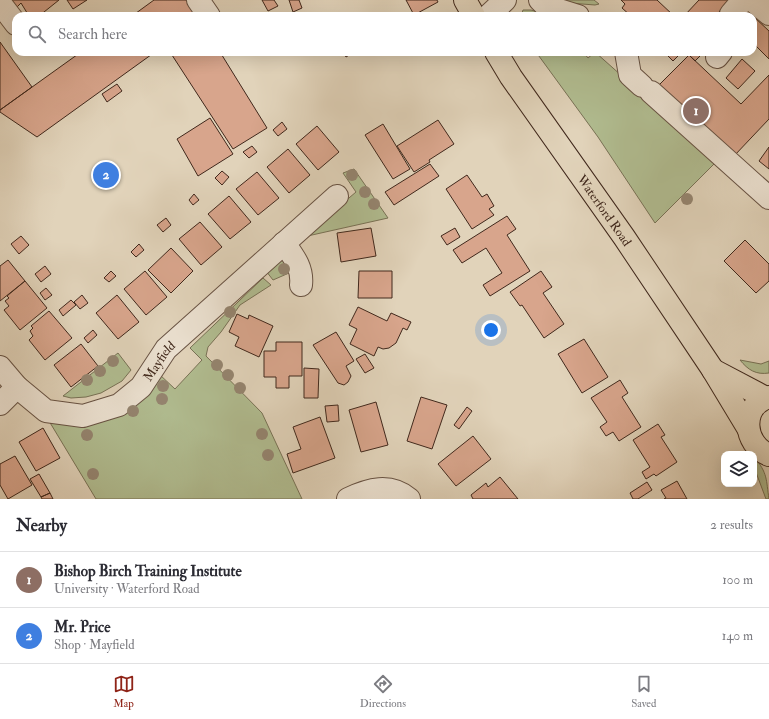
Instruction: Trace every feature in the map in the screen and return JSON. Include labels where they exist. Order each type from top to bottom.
[{"type":"main road","points":[[465,0],[472,12]]},
{"type":"main road","name":"Waterford Road","points":[[498,56],[511,77],[624,237],[713,370],[748,428],[750,437],[754,444],[769,456]]},
{"type":"main road","name":"Waterford Road","points":[[713,370],[767,397]]},
{"type":"main road","points":[[748,428],[752,410],[758,403],[767,397]]},
{"type":"street","points":[[198,0],[206,12]]},
{"type":"street","points":[[492,12],[505,0]]},
{"type":"street","points":[[733,12],[743,0]]},
{"type":"street","points":[[752,0],[769,14]]},
{"type":"street","points":[[545,2],[569,12]]},
{"type":"street","points":[[0,3],[12,19]]},
{"type":"street","points":[[627,56],[630,75],[769,198]]},
{"type":"street","name":"Mayfield","points":[[0,367],[17,387],[46,410],[83,416],[119,405],[141,387],[166,349],[337,196]]},
{"type":"street","points":[[284,243],[296,258],[302,276],[301,285]]},
{"type":"street","points":[[0,404],[17,387]]},
{"type":"street","points":[[348,499],[362,492],[384,488],[404,495],[409,499]]},
{"type":"green space","points":[[557,0],[594,0],[599,4],[556,2]]},
{"type":"green space","points":[[523,10],[531,10],[538,12],[522,12]]},
{"type":"green space","points":[[539,56],[586,56],[588,58],[590,56],[600,56],[715,163],[655,223],[598,137]]},
{"type":"green space","points":[[354,169],[388,218],[303,237],[356,192],[343,173]]},
{"type":"green space","points":[[279,259],[283,259],[289,268],[289,273],[273,280],[266,271]]},
{"type":"green space","points":[[263,278],[271,285],[240,305],[221,332],[208,347],[206,356],[262,413],[302,499],[96,499],[46,416],[61,424],[80,426],[159,374],[175,389],[202,360],[190,348]]},
{"type":"green space","points":[[118,353],[131,370],[122,381],[101,393],[86,397],[71,398],[63,396]]},
{"type":"green space","points":[[740,360],[761,364],[769,361],[769,373],[753,371],[746,367]]},
{"type":"green space","points":[[757,461],[764,472],[767,482],[769,499],[766,499],[757,475]]},
{"type":"building","points":[[4,0],[59,0],[44,12],[27,12],[21,3],[17,7]]},
{"type":"building","points":[[67,0],[87,0],[73,9]]},
{"type":"building","points":[[154,0],[186,0],[195,12],[138,12]]},
{"type":"building","points":[[262,0],[274,0],[278,6],[268,11]]},
{"type":"building","points":[[289,0],[299,0],[302,8],[293,12]]},
{"type":"building","points":[[406,0],[437,0],[438,2],[420,12],[412,12]]},
{"type":"building","points":[[621,0],[657,0],[670,12],[626,12],[622,8],[625,4]]},
{"type":"building","points":[[699,0],[730,0],[719,12],[688,12]]},
{"type":"building","points":[[757,20],[769,31],[769,59],[757,47]]},
{"type":"building","points":[[0,42],[32,87],[0,110]]},
{"type":"building","points":[[75,56],[149,56],[37,137],[0,112],[0,110]]},
{"type":"building","points":[[173,56],[222,56],[267,128],[233,149]]},
{"type":"building","points":[[668,56],[678,56],[673,61]]},
{"type":"building","points":[[688,56],[690,56],[741,104],[769,75],[769,119],[734,156],[659,85]]},
{"type":"building","points":[[690,56],[700,56],[695,61]]},
{"type":"building","points":[[742,59],[755,71],[738,89],[726,78]]},
{"type":"building","points":[[117,84],[122,91],[107,102],[102,94]]},
{"type":"building","points":[[210,118],[233,154],[198,176],[177,139]]},
{"type":"building","points":[[438,120],[454,144],[429,160],[430,162],[414,172],[397,146]]},
{"type":"building","points":[[282,122],[287,129],[278,136],[273,130]]},
{"type":"building","points":[[383,124],[410,169],[393,179],[365,135]]},
{"type":"building","points":[[317,126],[339,152],[318,170],[296,144]]},
{"type":"building","points":[[252,146],[257,152],[249,158],[243,152]]},
{"type":"building","points":[[769,147],[769,169],[759,161]]},
{"type":"building","points":[[288,149],[310,175],[289,193],[267,167]]},
{"type":"building","points":[[430,164],[439,176],[394,205],[385,192]]},
{"type":"building","points":[[222,171],[229,177],[222,185],[215,178]]},
{"type":"building","points":[[257,172],[279,198],[258,215],[236,189]]},
{"type":"building","points":[[467,175],[482,197],[487,194],[494,206],[489,209],[494,215],[472,229],[446,189]]},
{"type":"building","points":[[194,194],[199,200],[193,205],[189,200]]},
{"type":"building","points":[[229,196],[251,222],[230,239],[208,214]]},
{"type":"building","points":[[507,216],[516,229],[507,235],[530,271],[490,296],[483,285],[502,273],[486,248],[462,263],[453,250]]},
{"type":"building","points":[[166,218],[171,225],[163,232],[157,225]]},
{"type":"building","points":[[200,222],[222,247],[201,265],[179,239]]},
{"type":"building","points":[[371,228],[376,256],[341,262],[337,233]]},
{"type":"building","points":[[455,228],[460,237],[447,245],[441,236]]},
{"type":"building","points":[[21,236],[29,245],[19,254],[11,244]]},
{"type":"building","points":[[745,240],[769,264],[769,281],[756,293],[724,261]]},
{"type":"building","points":[[139,244],[144,250],[136,257],[131,252]]},
{"type":"building","points":[[171,248],[193,271],[171,293],[148,270]]},
{"type":"building","points":[[8,260],[25,281],[0,301],[0,266]]},
{"type":"building","points":[[45,266],[51,274],[41,282],[35,274]]},
{"type":"building","points":[[111,271],[116,276],[109,282],[104,278]]},
{"type":"building","points":[[145,271],[167,297],[146,315],[124,289]]},
{"type":"building","points":[[359,271],[392,271],[392,298],[358,298]]},
{"type":"building","points":[[541,271],[552,287],[543,293],[564,324],[544,338],[522,305],[520,306],[510,292]]},
{"type":"building","points":[[25,281],[47,308],[20,330],[4,310],[9,306],[5,301],[9,298],[7,296]]},
{"type":"building","points":[[46,288],[52,295],[45,300],[40,293]]},
{"type":"building","points":[[82,295],[88,303],[80,309],[74,302]]},
{"type":"building","points":[[117,295],[139,322],[118,339],[96,313]]},
{"type":"building","points":[[71,300],[76,305],[63,316],[59,310]]},
{"type":"building","points":[[358,307],[387,321],[391,313],[411,322],[407,330],[403,328],[396,343],[389,348],[383,349],[378,347],[374,356],[350,344],[357,329],[349,325]]},
{"type":"building","points":[[49,311],[72,338],[45,360],[29,340],[33,336],[30,331],[33,328],[31,326]]},
{"type":"building","points":[[237,314],[248,319],[249,315],[273,326],[259,357],[235,346],[239,337],[229,332]]},
{"type":"building","points":[[93,330],[97,335],[88,343],[84,338]]},
{"type":"building","points":[[336,332],[354,361],[346,366],[351,376],[348,382],[344,385],[338,383],[313,345]]},
{"type":"building","points":[[584,339],[608,377],[582,393],[558,354]]},
{"type":"building","points":[[276,342],[302,342],[302,376],[289,376],[289,388],[276,388],[276,377],[264,377],[264,351],[276,351]]},
{"type":"building","points":[[81,344],[98,366],[71,387],[54,365]]},
{"type":"building","points":[[365,354],[374,368],[365,373],[356,359]]},
{"type":"building","points":[[304,368],[319,369],[318,398],[304,398]]},
{"type":"building","points":[[620,380],[628,393],[622,397],[641,427],[619,441],[613,432],[606,436],[600,427],[607,422],[591,398]]},
{"type":"building","points":[[421,397],[447,405],[432,449],[407,441]]},
{"type":"building","points":[[376,402],[388,445],[361,452],[349,410]]},
{"type":"building","points":[[338,405],[339,421],[327,422],[325,406]]},
{"type":"building","points":[[467,407],[472,411],[459,429],[454,425]]},
{"type":"building","points":[[320,417],[335,458],[293,473],[287,454],[301,449],[293,427]]},
{"type":"building","points":[[658,424],[665,435],[661,437],[677,462],[656,476],[654,474],[646,479],[642,472],[650,467],[633,440]]},
{"type":"building","points":[[43,428],[60,458],[36,471],[19,442]]},
{"type":"building","points":[[473,436],[491,459],[456,486],[438,464]]},
{"type":"building","points":[[15,456],[32,485],[8,499],[0,485],[0,464]]},
{"type":"building","points":[[39,474],[50,493],[41,497],[30,479]]},
{"type":"building","points":[[500,477],[518,499],[473,499],[471,495],[486,483],[488,487]]},
{"type":"building","points":[[677,481],[687,499],[664,499],[666,498],[661,490]]},
{"type":"building","points":[[647,482],[652,490],[638,499],[633,499],[630,493]]},
{"type":"building","points":[[50,493],[53,499],[42,499],[41,497]]},
{"type":"place","name":"Bishop Birch Training Institute","points":[[696,111]]},
{"type":"place","name":"Mr. Price","points":[[106,175]]}]
